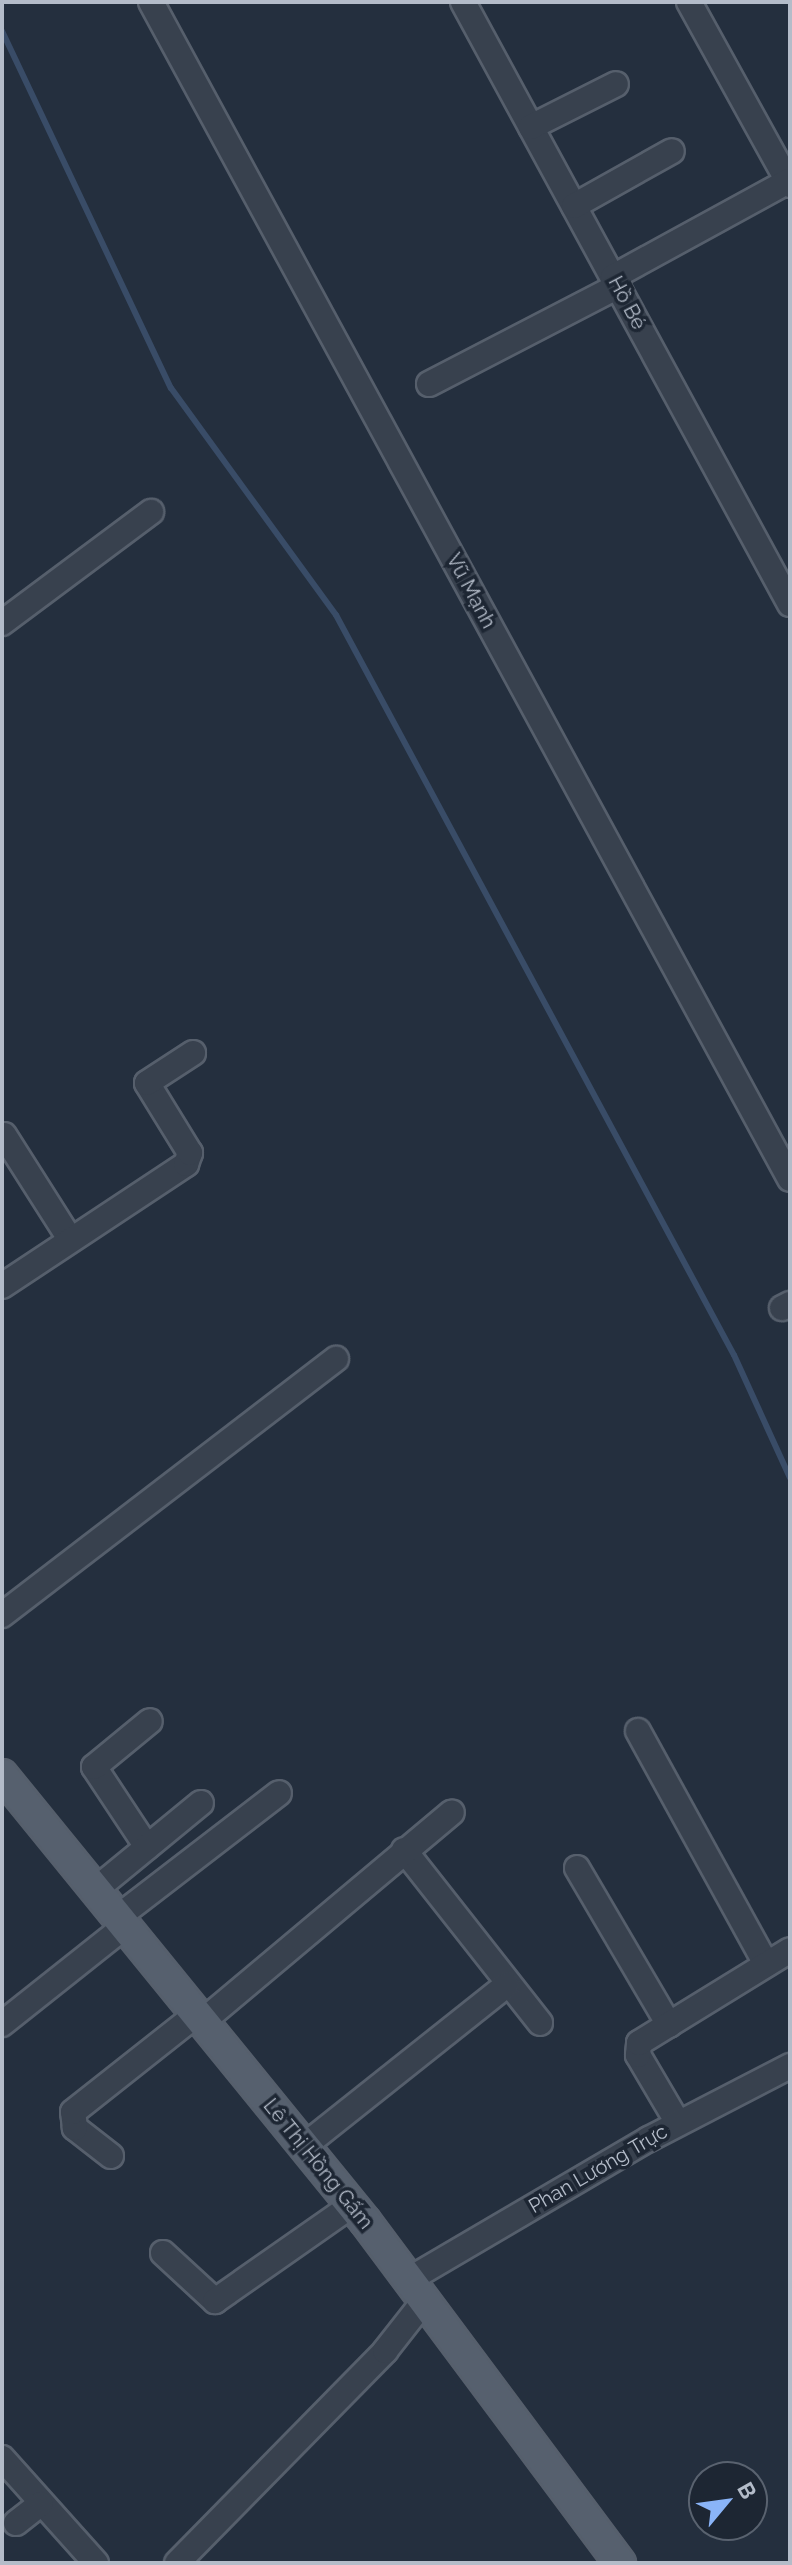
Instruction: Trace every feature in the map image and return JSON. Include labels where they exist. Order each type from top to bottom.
[{"type":"main road","name":"Lê Thị Hồng Gấm","points":[[2,1775],[352,2205],[620,2563]]},
{"type":"street","name":"Vũ Mạnh","points":[[151,2],[782,1147],[790,1179]]},
{"type":"street","name":"Hồ Bé","points":[[463,2],[790,604]]},
{"type":"street","points":[[429,384],[789,183],[689,2]]},
{"type":"street","points":[[531,127],[616,84]]},
{"type":"street","points":[[574,206],[672,151]]},
{"type":"street","points":[[2,623],[151,512]]},
{"type":"street","points":[[2,1286],[189,1159],[147,1083],[193,1053]]},
{"type":"street","points":[[4,1135],[70,1239]]},
{"type":"street","points":[[2,1615],[336,1359]]},
{"type":"street","points":[[147,1847],[94,1767],[150,1721]]},
{"type":"street","points":[[638,1731],[766,1964]]},
{"type":"street","points":[[2,2024],[279,1793]]},
{"type":"street","points":[[95,1890],[201,1803]]},
{"type":"street","points":[[111,2156],[75,2128],[73,2112],[199,2018],[452,1812]]},
{"type":"street","points":[[404,1850],[507,1985],[540,2023]]},
{"type":"street","points":[[577,1868],[669,2025]]},
{"type":"street","points":[[678,2123],[636,2049],[790,1950]]},
{"type":"street","points":[[303,2147],[507,1985]]},
{"type":"street","name":"Phan Lương Trực","points":[[418,2290],[678,2123],[790,2066]]},
{"type":"street","points":[[163,2253],[215,2301],[352,2205]]},
{"type":"street","points":[[177,2563],[385,2351],[418,2290]]},
{"type":"street","points":[[2,2458],[96,2563]]},
{"type":"street","points":[[16,2523],[40,2504]]},
{"type":"waterway","points":[[2,31],[171,388],[336,615],[734,1355],[790,1478]]}]
